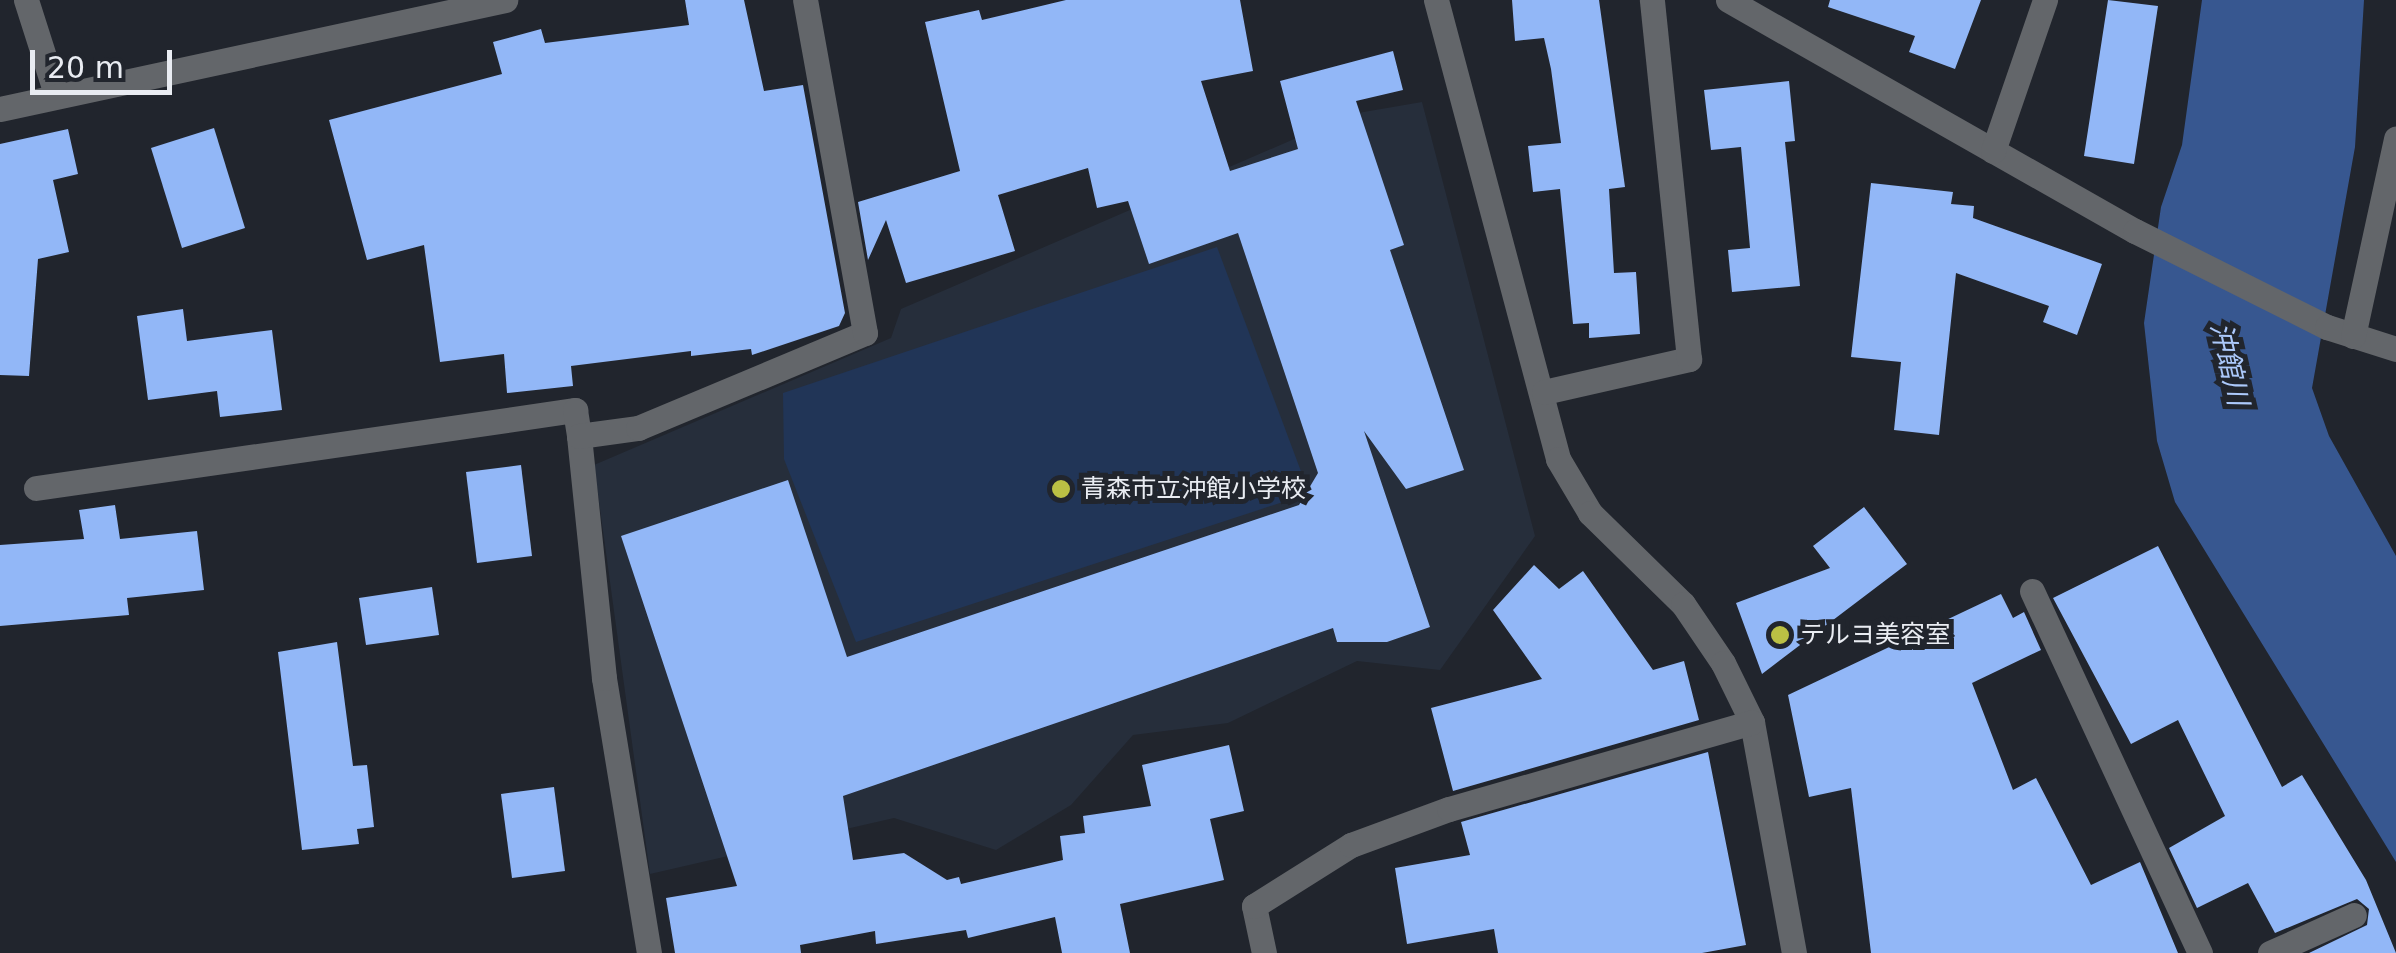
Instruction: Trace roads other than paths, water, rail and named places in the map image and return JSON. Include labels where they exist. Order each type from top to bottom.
[{"type":"street","points":[[26,0],[56,94]]},
{"type":"street","points":[[0,109],[56,94],[215,67],[505,0]]},
{"type":"street","points":[[579,436],[638,428],[865,333],[805,0]]},
{"type":"street","points":[[1436,0],[1544,392],[1558,459],[1590,512],[1683,604],[1724,663],[1752,722],[1794,953]]},
{"type":"street","points":[[1544,392],[1689,360],[1652,0]]},
{"type":"street","points":[[1728,0],[1774,11],[1993,151],[2147,237],[2328,327],[2396,349]]},
{"type":"street","points":[[1993,151],[2045,0]]},
{"type":"street","points":[[2353,336],[2396,140]]},
{"type":"street","points":[[36,488],[575,410],[604,678],[648,953]]},
{"type":"street","points":[[2032,591],[2200,953]]},
{"type":"street","points":[[1264,953],[1254,906],[1351,845],[1449,809],[1752,722]]},
{"type":"street","points":[[2270,953],[2354,915]]},
{"type":"water","name":"沖館川","points":[[2202,0],[2364,0],[2355,147],[2312,388],[2329,436],[2396,556],[2396,862],[2175,502],[2157,441],[2144,323],[2161,207],[2182,145]]},
{"type":"place","name":"青森市立沖館小学校","points":[[1061,489]]},
{"type":"place","name":"テルヨ美容室","points":[[1780,635]]}]
